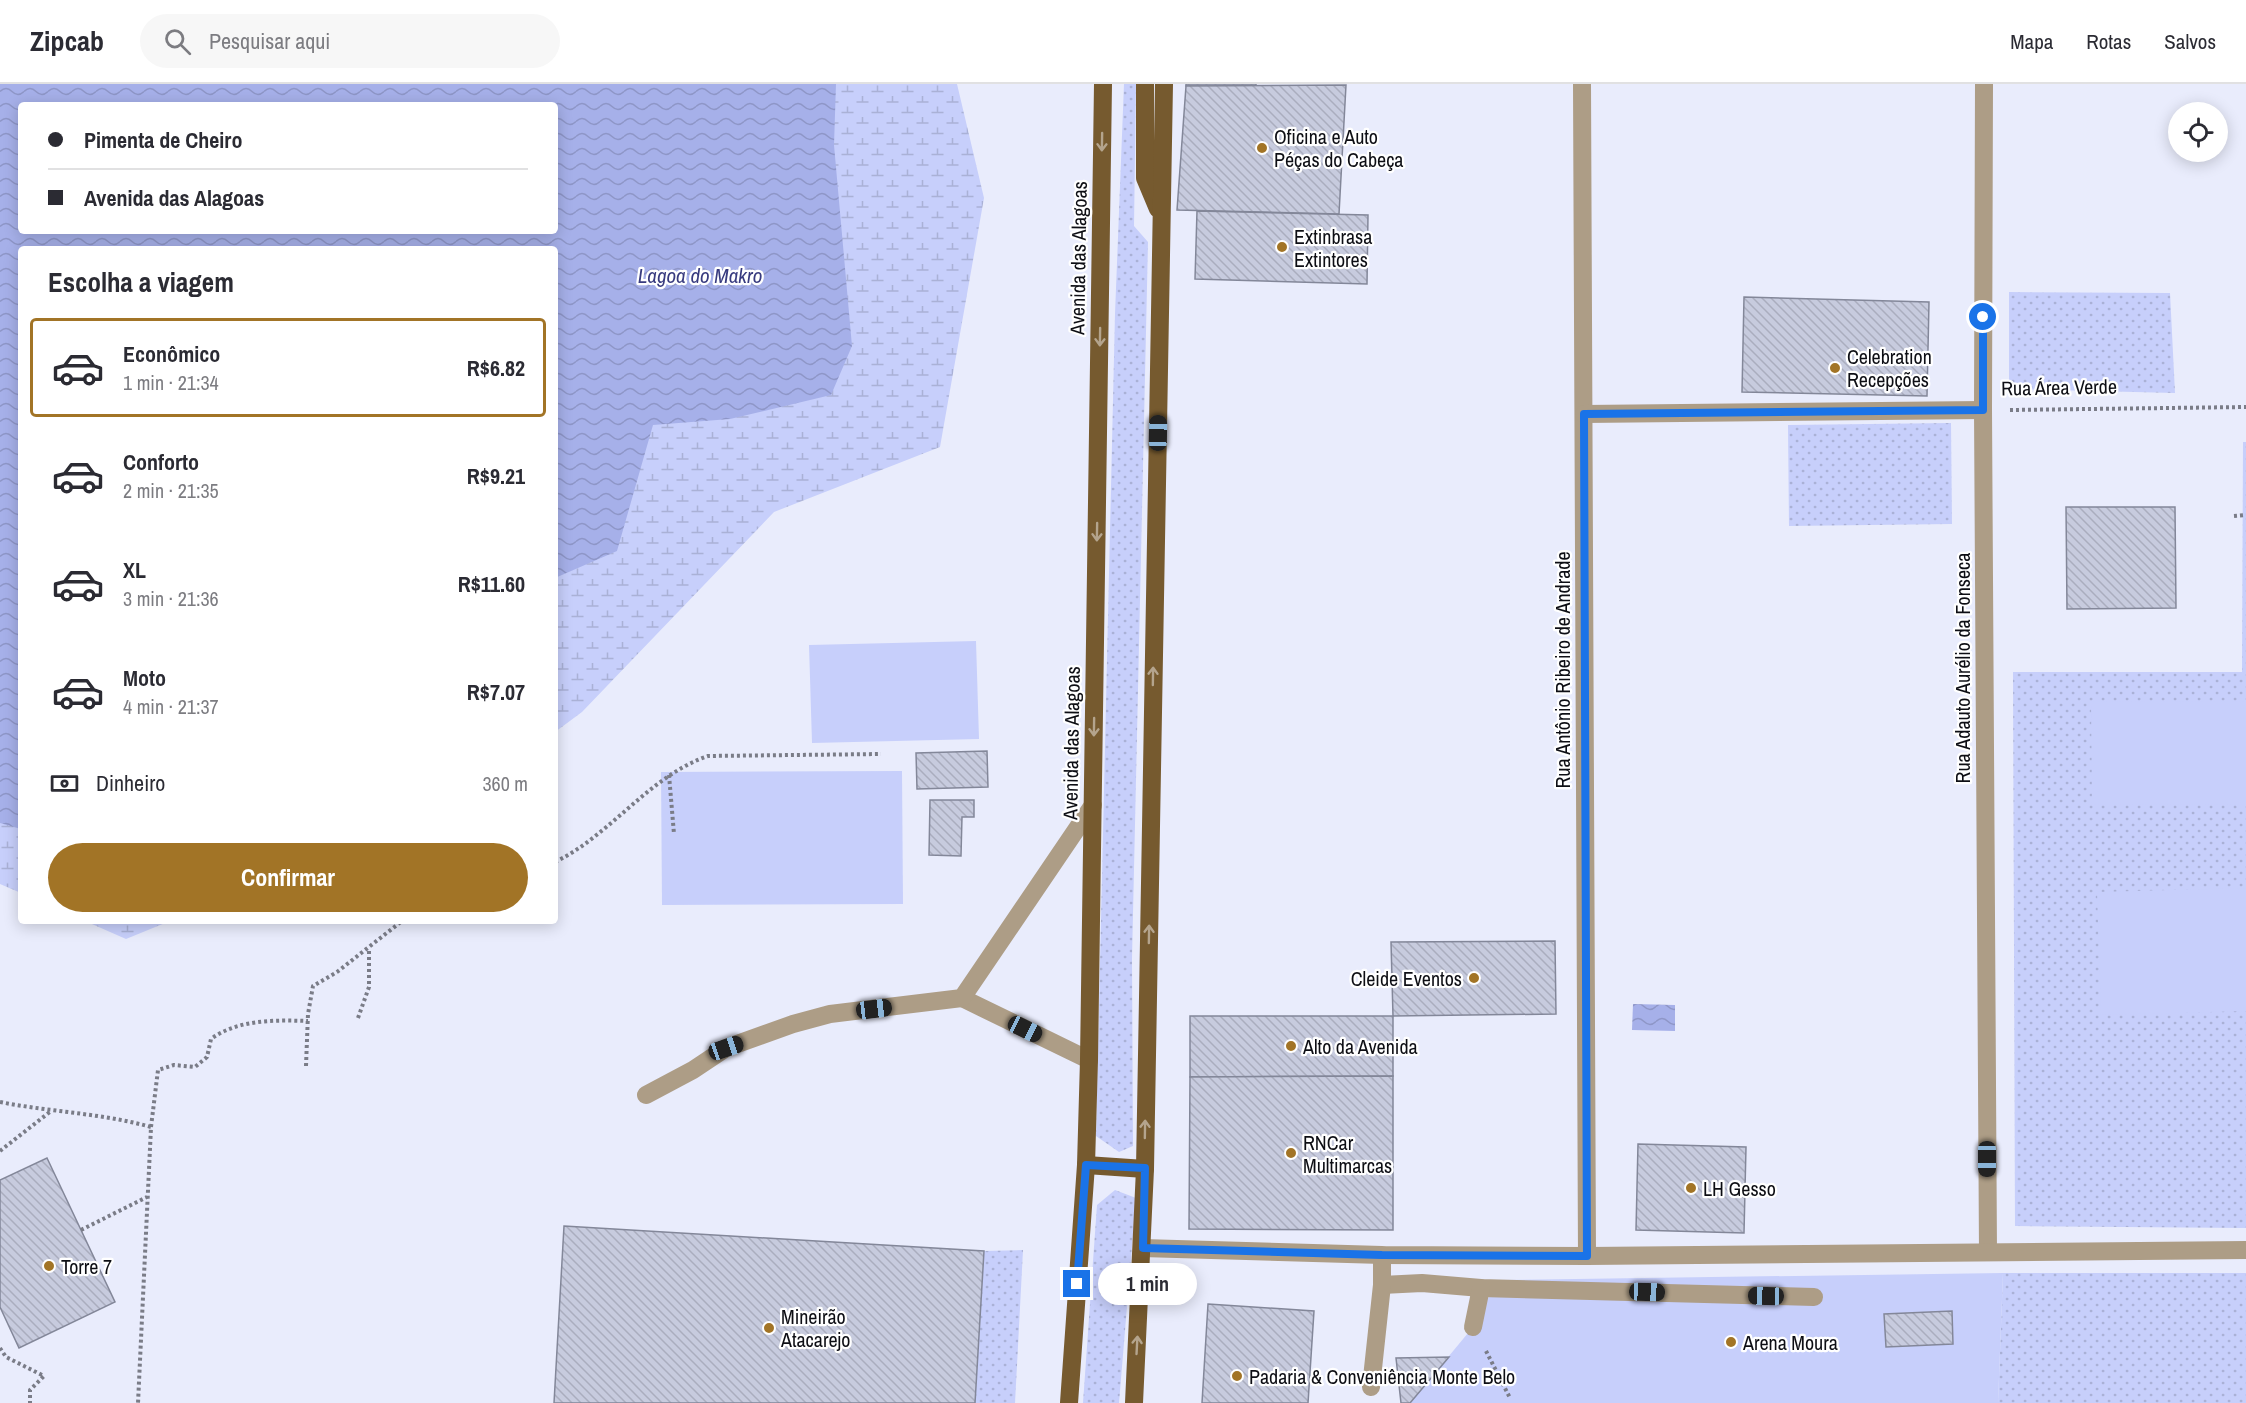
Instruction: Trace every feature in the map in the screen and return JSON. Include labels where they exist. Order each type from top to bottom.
[{"type":"main road","name":"Avenida das Alagoas","points":[[1069,1403],[1086,1165],[1089,1060],[1103,84]]},
{"type":"main road","points":[[1145,84],[1145,178],[1161,220]]},
{"type":"main road","points":[[1134,1403],[1145,1168],[1164,84]]},
{"type":"main road","points":[[1086,1165],[1145,1168]]},
{"type":"street","name":"Rua Antônio Ribeiro de Andrade","points":[[1582,84],[1587,1256]]},
{"type":"street","name":"Rua Adauto Aurélio da Fonseca","points":[[1984,84],[1983,410],[1988,1252]]},
{"type":"street","name":"Rua Área Verde","points":[[1584,414],[1983,410]]},
{"type":"street","points":[[962,998],[1093,805]]},
{"type":"street","points":[[646,1095],[693,1070],[726,1048],[793,1024],[830,1014],[962,998],[1089,1060]]},
{"type":"street","points":[[1143,1248],[1382,1255],[1587,1256],[2246,1250]]},
{"type":"street","points":[[1371,1387],[1383,1285],[1382,1255]]},
{"type":"street","points":[[1383,1285],[1422,1283],[1481,1288],[1814,1297]]},
{"type":"street","points":[[1473,1327],[1481,1288]]},
{"type":"path","name":"Rua Área Verde","points":[[1983,410],[2246,408]]},
{"type":"path","points":[[2234,516],[2246,515]]},
{"type":"path","points":[[558,860],[621,815],[669,776],[708,756],[881,754]]},
{"type":"path","points":[[669,776],[674,834]]},
{"type":"path","points":[[306,1066],[308,1022],[313,986],[369,948],[398,924]]},
{"type":"path","points":[[358,1018],[369,987],[369,948]]},
{"type":"path","points":[[138,1403],[151,1127],[158,1070],[174,1065],[195,1066],[207,1057],[211,1039],[223,1030],[277,1020],[308,1022]]},
{"type":"path","points":[[0,1102],[52,1111],[112,1116],[151,1127]]},
{"type":"path","points":[[0,1151],[52,1111]]},
{"type":"path","points":[[81,1230],[147,1196]]},
{"type":"path","points":[[1473,1327],[1510,1398]]},
{"type":"path","points":[[0,1348],[6,1357],[44,1376],[30,1390],[30,1403]]},
{"type":"green space","name":"Lagoa do Makro","points":[[0,84],[957,84],[984,198],[940,447],[774,512],[582,712],[558,730],[558,246],[18,246],[18,892],[0,884]]},
{"type":"green space","points":[[1124,84],[1136,84],[1134,226],[1148,242],[1132,959],[1133,1146],[1119,1152],[1096,1136],[1115,314]]},
{"type":"green space","points":[[2009,292],[2170,293],[2175,393],[2009,389]]},
{"type":"green space","points":[[1951,423],[1952,524],[1789,526],[1788,425]]},
{"type":"green space","points":[[2243,442],[2246,442],[2246,1228],[2015,1226],[2013,672],[2242,672]]},
{"type":"green space","points":[[976,641],[979,739],[812,743],[809,645]]},
{"type":"green space","points":[[2246,701],[2246,804],[2092,805],[2091,702]]},
{"type":"green space","points":[[902,771],[903,904],[662,905],[661,772]]},
{"type":"green space","points":[[2246,888],[2246,1011],[2101,1015],[2097,892]]},
{"type":"green space","points":[[92,924],[163,924],[126,939]]},
{"type":"green space","points":[[1115,1190],[1136,1198],[1119,1403],[1083,1403],[1097,1205]]},
{"type":"green space","points":[[1023,1250],[1015,1403],[975,1403],[984,1251]]},
{"type":"green space","points":[[2003,1273],[2246,1273],[2246,1403],[1998,1403]]},
{"type":"green space","name":"Arena Moura","points":[[2003,1273],[1998,1403],[1410,1403],[1473,1327],[1471,1324],[1500,1280]]},
{"type":"water","name":"Lagoa do Makro","points":[[0,84],[836,84],[834,145],[852,346],[831,395],[730,419],[653,425],[617,551],[558,577],[558,246],[18,246],[18,828],[0,823]]},
{"type":"water","points":[[1633,1004],[1675,1005],[1675,1031],[1632,1030]]},
{"type":"building","points":[[1186,84],[1256,84],[1256,86],[1186,86]]},
{"type":"building","name":"Oficina e Auto Péças do Cabeça","points":[[1346,85],[1339,214],[1177,210],[1186,86]]},
{"type":"building","name":"Extinbrasa Extintores","points":[[1197,211],[1368,215],[1367,284],[1195,279]]},
{"type":"building","name":"Celebration Recepções","points":[[1744,297],[1929,302],[1927,396],[1742,392]]},
{"type":"building","points":[[2066,507],[2175,507],[2176,608],[2067,609]]},
{"type":"building","points":[[987,751],[988,787],[917,789],[916,753]]},
{"type":"building","points":[[930,800],[974,800],[974,817],[962,817],[961,856],[929,855]]},
{"type":"building","name":"Cleide Eventos","points":[[1555,941],[1556,1014],[1393,1016],[1391,942]]},
{"type":"building","name":"Alto da Avenida","points":[[1190,1016],[1393,1016],[1393,1076],[1190,1077]]},
{"type":"building","name":"RNCar Multimarcas","points":[[1393,1076],[1393,1230],[1189,1229],[1190,1077]]},
{"type":"building","name":"LH Gesso","points":[[1638,1144],[1746,1147],[1744,1233],[1636,1230]]},
{"type":"building","name":"Torre 7","points":[[47,1158],[115,1302],[19,1348],[0,1307],[0,1180]]},
{"type":"building","name":"Mineirão Atacarejo","points":[[564,1226],[984,1251],[975,1403],[554,1403]]},
{"type":"building","points":[[1208,1304],[1314,1311],[1308,1403],[1202,1403]]},
{"type":"building","points":[[1952,1311],[1953,1344],[1886,1347],[1884,1314]]},
{"type":"building","points":[[1449,1357],[1410,1403],[1401,1403],[1396,1358]]},
{"type":"place","name":"Oficina e Auto Péças do Cabeça","points":[[1262,148]]},
{"type":"place","name":"Extinbrasa Extintores","points":[[1282,247]]},
{"type":"place","name":"Celebration Recepções","points":[[1835,368]]},
{"type":"place","name":"Cleide Eventos","points":[[1474,978]]},
{"type":"place","name":"Alto da Avenida","points":[[1291,1046]]},
{"type":"place","name":"RNCar Multimarcas","points":[[1291,1153]]},
{"type":"place","name":"LH Gesso","points":[[1691,1188]]},
{"type":"place","name":"Torre 7","points":[[49,1266]]},
{"type":"place","name":"Mineirão Atacarejo","points":[[769,1328]]},
{"type":"place","name":"Arena Moura","points":[[1731,1342]]},
{"type":"place","name":"Padaria & Conveniência Monte Belo","points":[[1237,1376]]},
{"type":"route","points":[[1077,1284],[1086,1165],[1145,1168],[1143,1248],[1382,1255],[1587,1256],[1584,414],[1983,410],[1983,317]]}]
